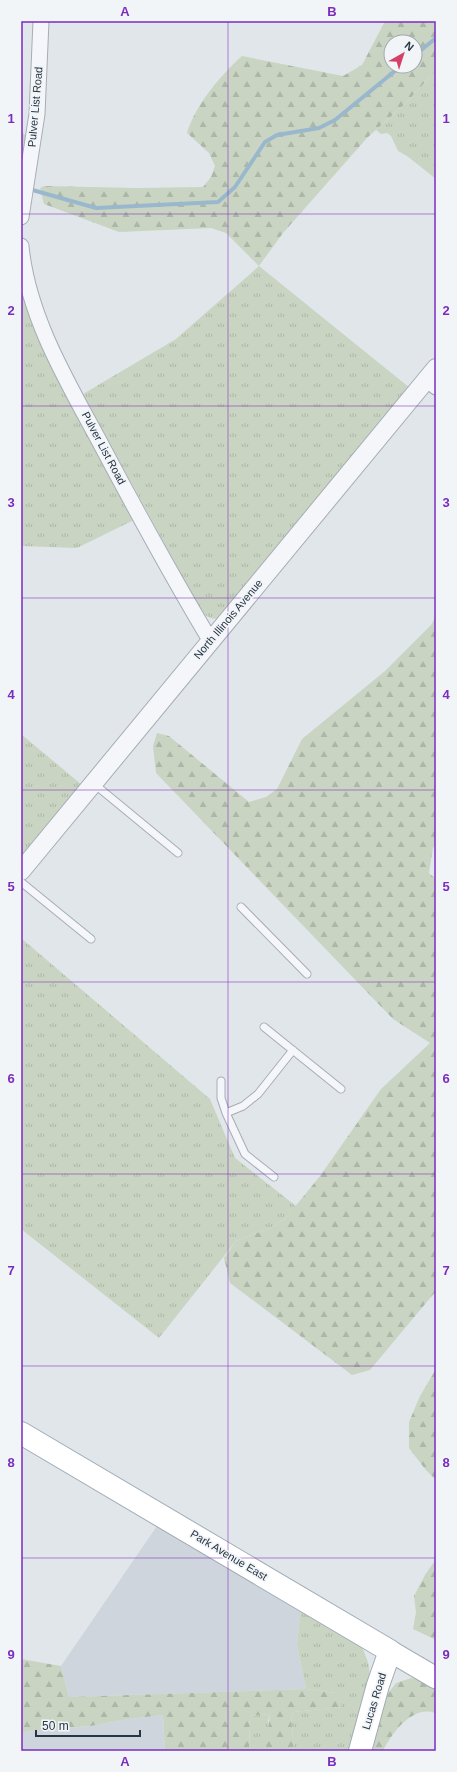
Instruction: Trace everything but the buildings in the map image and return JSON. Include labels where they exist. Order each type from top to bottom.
[{"type":"main road","name":"Park Avenue East","points":[[21,1433],[436,1678]]},
{"type":"main road","name":"Lucas Road","points":[[360,1751],[376,1693],[390,1651]]},
{"type":"street","name":"Pulver List Road","points":[[21,217],[37,114],[41,21]]},
{"type":"street","name":"Pulver List Road","points":[[21,246],[29,292],[55,356],[116,471],[210,640]]},
{"type":"street","name":"North Illinois Avenue","points":[[21,871],[210,640],[433,378]]},
{"type":"lane","points":[[93,783],[178,853]]},
{"type":"lane","points":[[21,882],[91,939]]},
{"type":"lane","points":[[241,906],[307,974]]},
{"type":"lane","points":[[264,1027],[341,1089]]},
{"type":"lane","points":[[226,1113],[243,1106],[258,1094],[293,1050]]},
{"type":"lane","points":[[221,1081],[221,1098],[226,1113],[245,1154],[274,1177]]},
{"type":"shaded area","points":[[159,1523],[301,1606],[297,1645],[306,1689],[69,1697],[61,1666]]},
{"type":"shaded area","points":[[163,1715],[165,1751],[21,1751],[21,1734],[28,1731],[91,1726],[128,1719]]},
{"type":"green space","points":[[385,21],[436,21],[436,70],[407,102],[367,138],[283,233],[259,266],[226,233],[211,228],[119,232],[44,204],[40,188],[44,186],[137,188],[203,187],[211,177],[215,166],[209,153],[187,133],[196,112],[210,91],[225,72],[242,56],[343,76],[362,65]]},
{"type":"green space","points":[[436,70],[436,179],[407,156],[398,151],[391,136],[387,133],[381,134],[376,130],[407,102]]},
{"type":"green space","points":[[21,131],[26,136],[21,157]]},
{"type":"green space","points":[[259,266],[410,388],[219,619],[216,619],[210,618],[203,613],[199,607],[83,394],[176,339]]},
{"type":"green space","points":[[21,287],[25,300],[136,519],[77,548],[21,546]]},
{"type":"green space","points":[[436,616],[436,844],[433,848],[429,873],[436,879],[436,1291],[370,1370],[352,1375],[230,1283],[224,1258],[236,1241],[270,1228],[285,1219],[320,1176],[381,1089],[430,1043],[393,1019],[156,773],[153,746],[157,733],[169,736],[249,802],[266,797],[277,789],[302,739],[385,671],[431,625]]},
{"type":"green space","points":[[21,734],[82,785],[21,859]]},
{"type":"green space","points":[[21,938],[210,1099],[235,1158],[296,1206],[285,1219],[270,1228],[236,1241],[159,1338],[21,1229]]},
{"type":"green space","points":[[436,1369],[436,1480],[425,1469],[409,1448],[409,1422],[420,1396]]},
{"type":"green space","points":[[436,1559],[436,1640],[413,1629],[416,1612],[414,1596],[425,1575]]},
{"type":"green space","points":[[301,1606],[360,1642],[367,1660],[369,1666],[369,1676],[367,1697],[352,1751],[294,1751],[291,1716],[294,1712],[340,1707],[336,1693],[306,1689],[297,1645]]},
{"type":"green space","points":[[21,1659],[61,1666],[69,1697],[306,1689],[336,1693],[342,1699],[341,1707],[294,1712],[291,1716],[294,1751],[265,1751],[270,1714],[250,1716],[249,1751],[165,1751],[163,1715],[128,1719],[91,1726],[28,1731],[21,1734]]},
{"type":"green space","points":[[411,1678],[425,1681],[436,1687],[436,1713],[419,1713],[411,1717],[397,1729],[383,1751],[367,1751],[386,1696],[396,1683]]},
{"type":"green space","points":[[270,1714],[268,1721],[269,1731],[265,1751],[249,1751],[250,1716]]},
{"type":"waterway","points":[[423,49],[436,38]]},
{"type":"waterway","points":[[29,189],[96,208],[218,202],[235,187],[265,142],[277,135],[319,128],[335,120],[391,74]]}]
